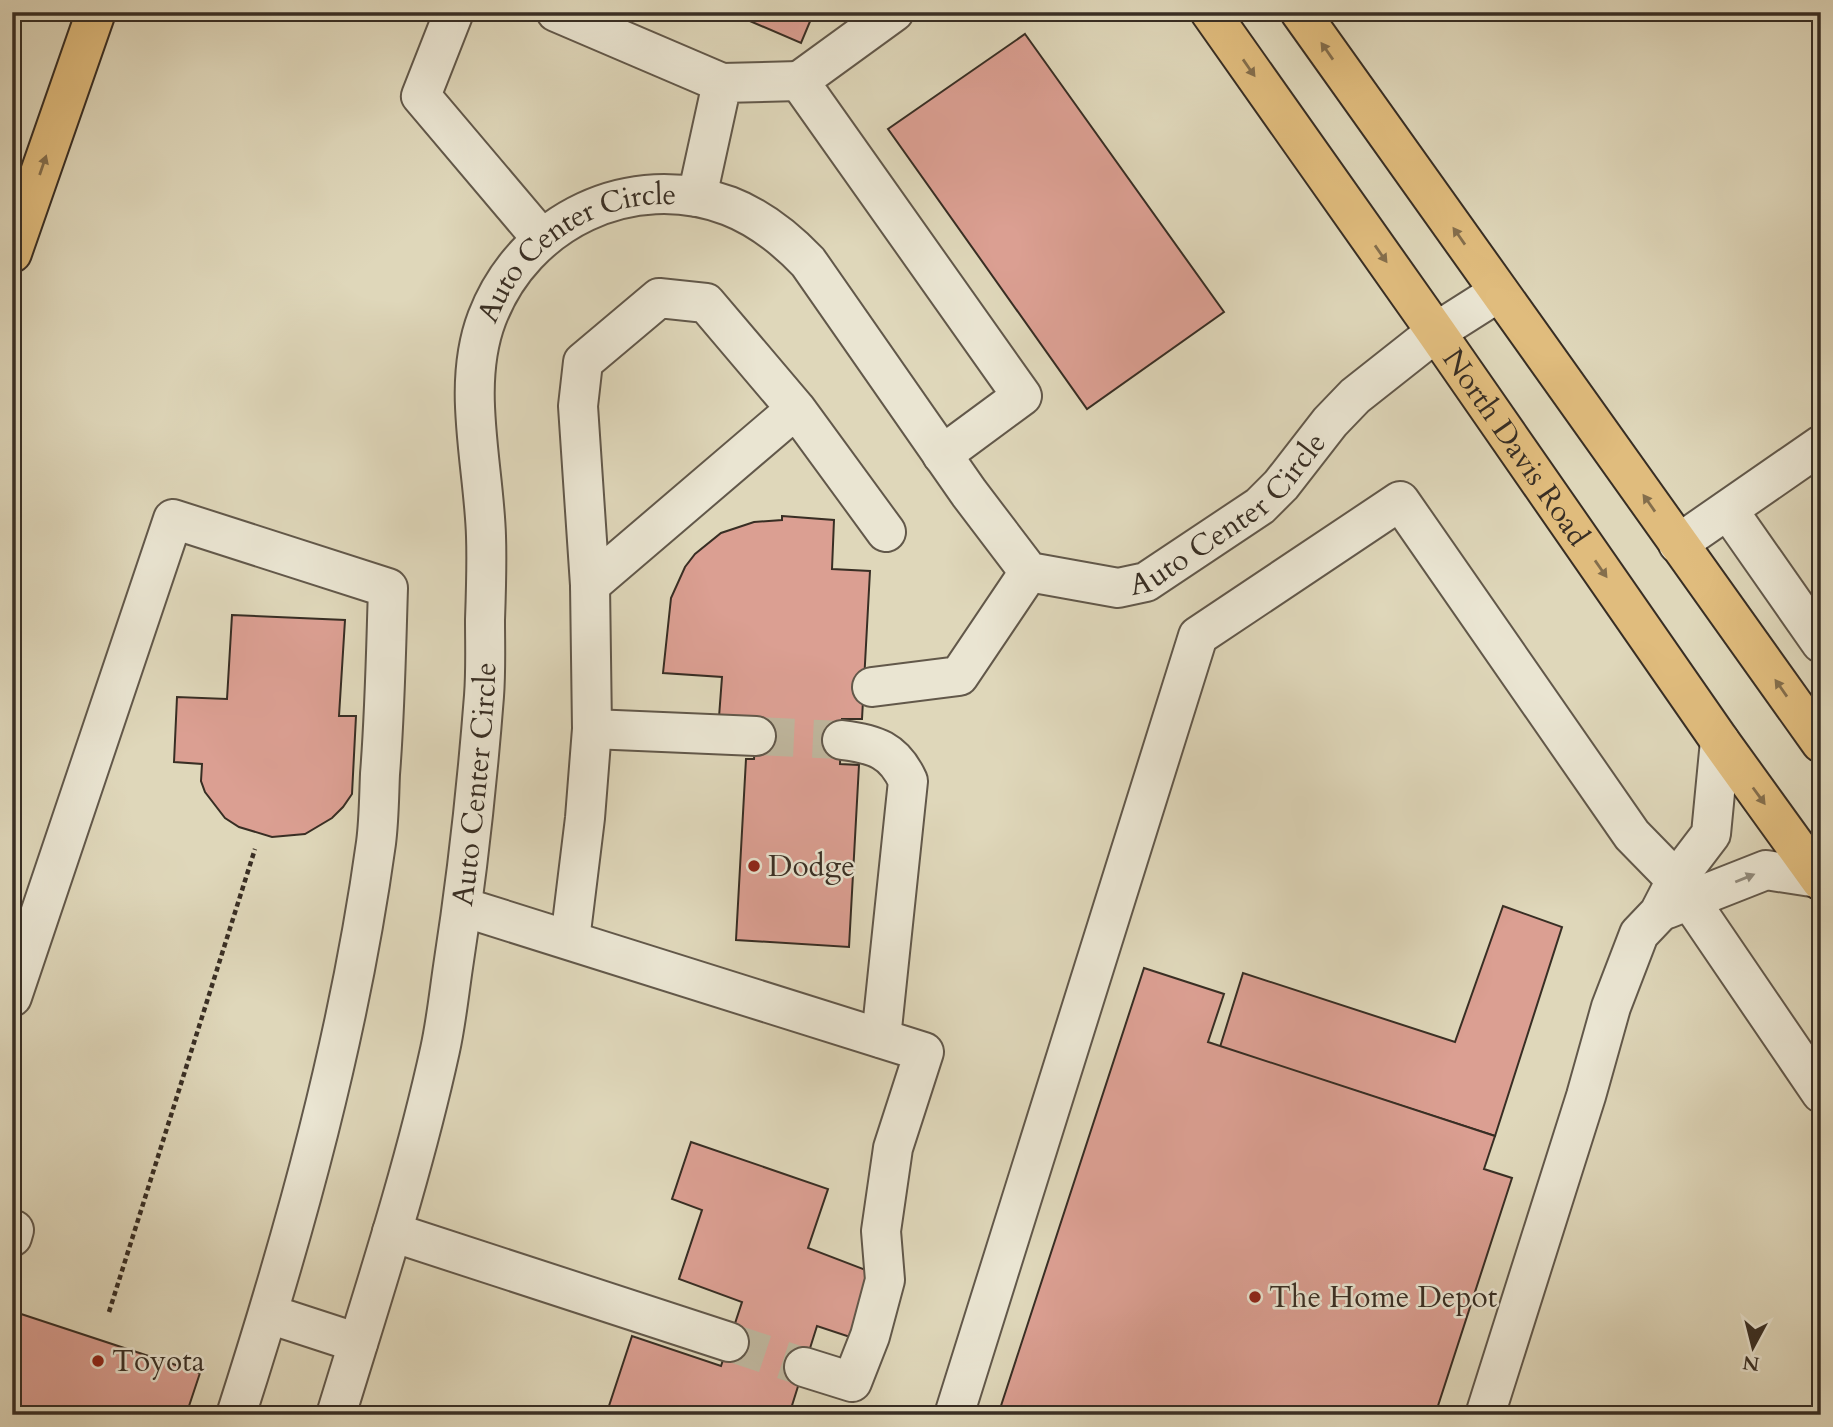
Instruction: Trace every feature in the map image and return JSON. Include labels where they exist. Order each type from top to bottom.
[{"type":"main road","points":[[12,253],[96,12]]},
{"type":"main road","name":"North Davis Road","points":[[1210,12],[1819,879]]},
{"type":"main road","points":[[1300,12],[1821,743]]},
{"type":"street","points":[[454,12],[421,96],[542,239]]},
{"type":"street","points":[[556,12],[722,83],[799,81],[894,12]]},
{"type":"street","points":[[799,81],[1022,396],[942,455]]},
{"type":"street","points":[[697,197],[722,83]]},
{"type":"street","name":"Auto Center Circle","points":[[336,1415],[392,1232],[440,1048],[463,906],[484,692],[486,536],[475,406],[476,359],[486,318],[500,290],[521,261],[542,239],[568,220],[596,206],[629,196],[665,193],[697,197],[729,206],[758,220],[786,239],[808,262],[942,455],[1029,572],[1118,587],[1146,582],[1260,506],[1281,485],[1354,396],[1436,332],[1499,292]]},
{"type":"street","points":[[570,940],[586,818],[592,729],[590,585],[578,406],[583,362],[659,298],[706,303],[796,409],[886,531]]},
{"type":"street","points":[[590,585],[796,409]]},
{"type":"street","points":[[1678,544],[1821,445]]},
{"type":"street","points":[[954,1415],[1198,636],[1400,501],[1675,898],[1821,1093]]},
{"type":"street","points":[[1728,510],[1821,643]]},
{"type":"street","points":[[12,997],[173,519],[388,588],[376,841],[360,940],[339,1048],[269,1314],[236,1415]]},
{"type":"street","points":[[872,687],[959,676],[1029,572]]},
{"type":"street","points":[[592,729],[756,736]]},
{"type":"street","points":[[842,740],[862,742],[884,750],[900,763],[908,781],[881,1038]]},
{"type":"street","points":[[1485,1415],[1553,1192],[1586,1096],[1611,1007],[1639,934],[1675,898],[1711,834],[1720,741]]},
{"type":"street","points":[[1675,898],[1766,870],[1819,879]]},
{"type":"street","points":[[463,906],[924,1052],[893,1148],[881,1231],[885,1280],[870,1336],[852,1382],[804,1367]]},
{"type":"street","points":[[392,1232],[729,1342]]},
{"type":"street","points":[[269,1314],[358,1343]]},
{"type":"path","points":[[109,1312],[256,849]]},
{"type":"building","points":[[729,12],[814,12],[801,43]]},
{"type":"building","points":[[1025,34],[1224,312],[1087,409],[888,129]]},
{"type":"building","points":[[782,516],[834,520],[832,569],[870,571],[862,719],[842,719],[840,764],[859,765],[849,947],[736,940],[746,759],[754,759],[757,719],[719,717],[722,677],[663,673],[671,598],[685,567],[695,554],[721,533],[754,522],[782,520]]},
{"type":"building","points":[[232,615],[345,620],[339,716],[356,716],[352,794],[332,818],[305,834],[272,837],[239,827],[225,818],[205,792],[201,781],[202,764],[174,762],[177,697],[227,699]]},
{"type":"building","points":[[1503,906],[1562,927],[1495,1136],[1220,1047],[1243,973],[1455,1042]]},
{"type":"building","name":"The Home Depot","points":[[1144,968],[1224,994],[1208,1042],[1495,1136],[1484,1169],[1512,1178],[1435,1415],[998,1415]]},
{"type":"building","points":[[691,1142],[828,1189],[808,1248],[871,1272],[850,1337],[817,1326],[789,1415],[606,1415],[632,1336],[721,1366],[742,1302],[679,1279],[702,1210],[672,1199]]},
{"type":"building","points":[[12,1311],[200,1373],[186,1415],[12,1415]]},
{"type":"tunnel","points":[[756,736],[842,740]]},
{"type":"tunnel","points":[[729,1342],[804,1367]]},
{"type":"place","name":"Dodge","points":[[754,866]]},
{"type":"place","name":"The Home Depot","points":[[1255,1297]]},
{"type":"place","name":"Toyota","points":[[98,1361]]}]
